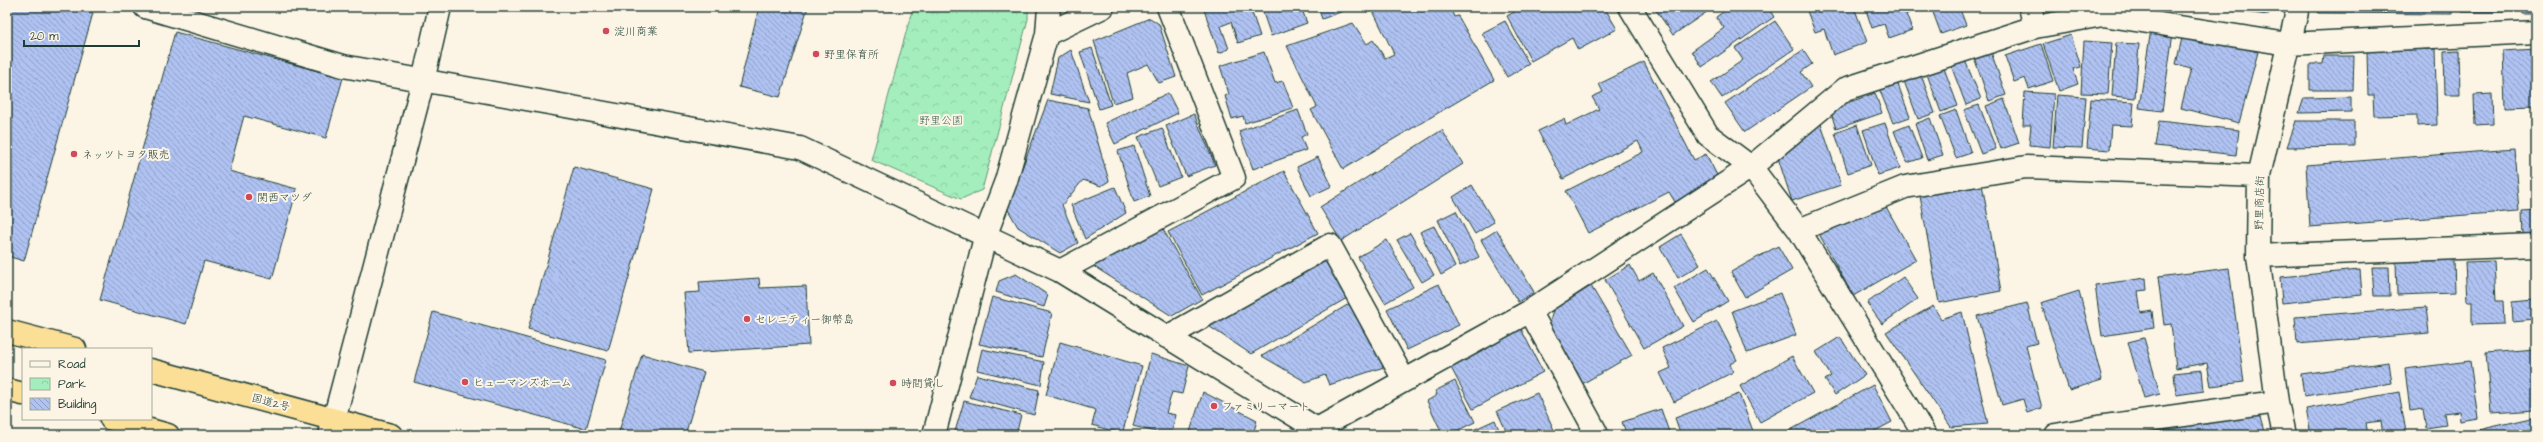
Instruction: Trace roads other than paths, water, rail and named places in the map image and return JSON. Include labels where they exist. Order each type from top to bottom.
[{"type":"highway","points":[[7,331],[71,348]]},
{"type":"highway","name":"国道2号","points":[[152,370],[332,427],[391,435]]},
{"type":"highway","points":[[7,390],[22,394]]},
{"type":"highway","points":[[116,420],[168,435]]},
{"type":"street","points":[[145,7],[343,66],[800,148],[986,234],[1060,271],[1318,432],[1404,380],[1530,311],[1751,167],[1845,89],[2033,17],[2103,15],[2288,44],[2536,32]]},
{"type":"street","points":[[332,427],[423,81],[440,7]]},
{"type":"street","points":[[934,435],[986,234],[1006,181],[1048,34],[1049,7]]},
{"type":"street","points":[[1048,34],[1103,7]]},
{"type":"street","points":[[1060,271],[1234,178],[1168,7]]},
{"type":"street","points":[[1630,7],[1708,135],[1751,167],[1799,230],[1925,435]]},
{"type":"street","name":"野里商店街","points":[[2284,435],[2277,402],[2258,256],[2259,176],[2288,44],[2298,7]]},
{"type":"street","points":[[1799,230],[1905,187],[2026,167],[2259,176]]},
{"type":"street","points":[[1167,337],[1330,245],[1404,380]]},
{"type":"street","points":[[2258,256],[2536,245]]},
{"type":"street","points":[[1530,311],[1595,434]]},
{"type":"street","points":[[2056,435],[2098,427],[2277,402]]},
{"type":"place","name":"淀川商業","points":[[606,31]]},
{"type":"place","name":"野里保育所","points":[[816,54]]},
{"type":"place","name":"ネッツトヨタ販売","points":[[74,154]]},
{"type":"place","name":"関西マツダ","points":[[249,197]]},
{"type":"place","name":"セレニティー御幣島","points":[[747,319]]},
{"type":"place","name":"ヒューマンズホーム","points":[[465,382]]},
{"type":"place","name":"時間貸し","points":[[893,383]]},
{"type":"place","name":"ファミリーマート","points":[[1214,406]]},
{"type":"park label","name":"野里公園","points":[[941,120]]}]
